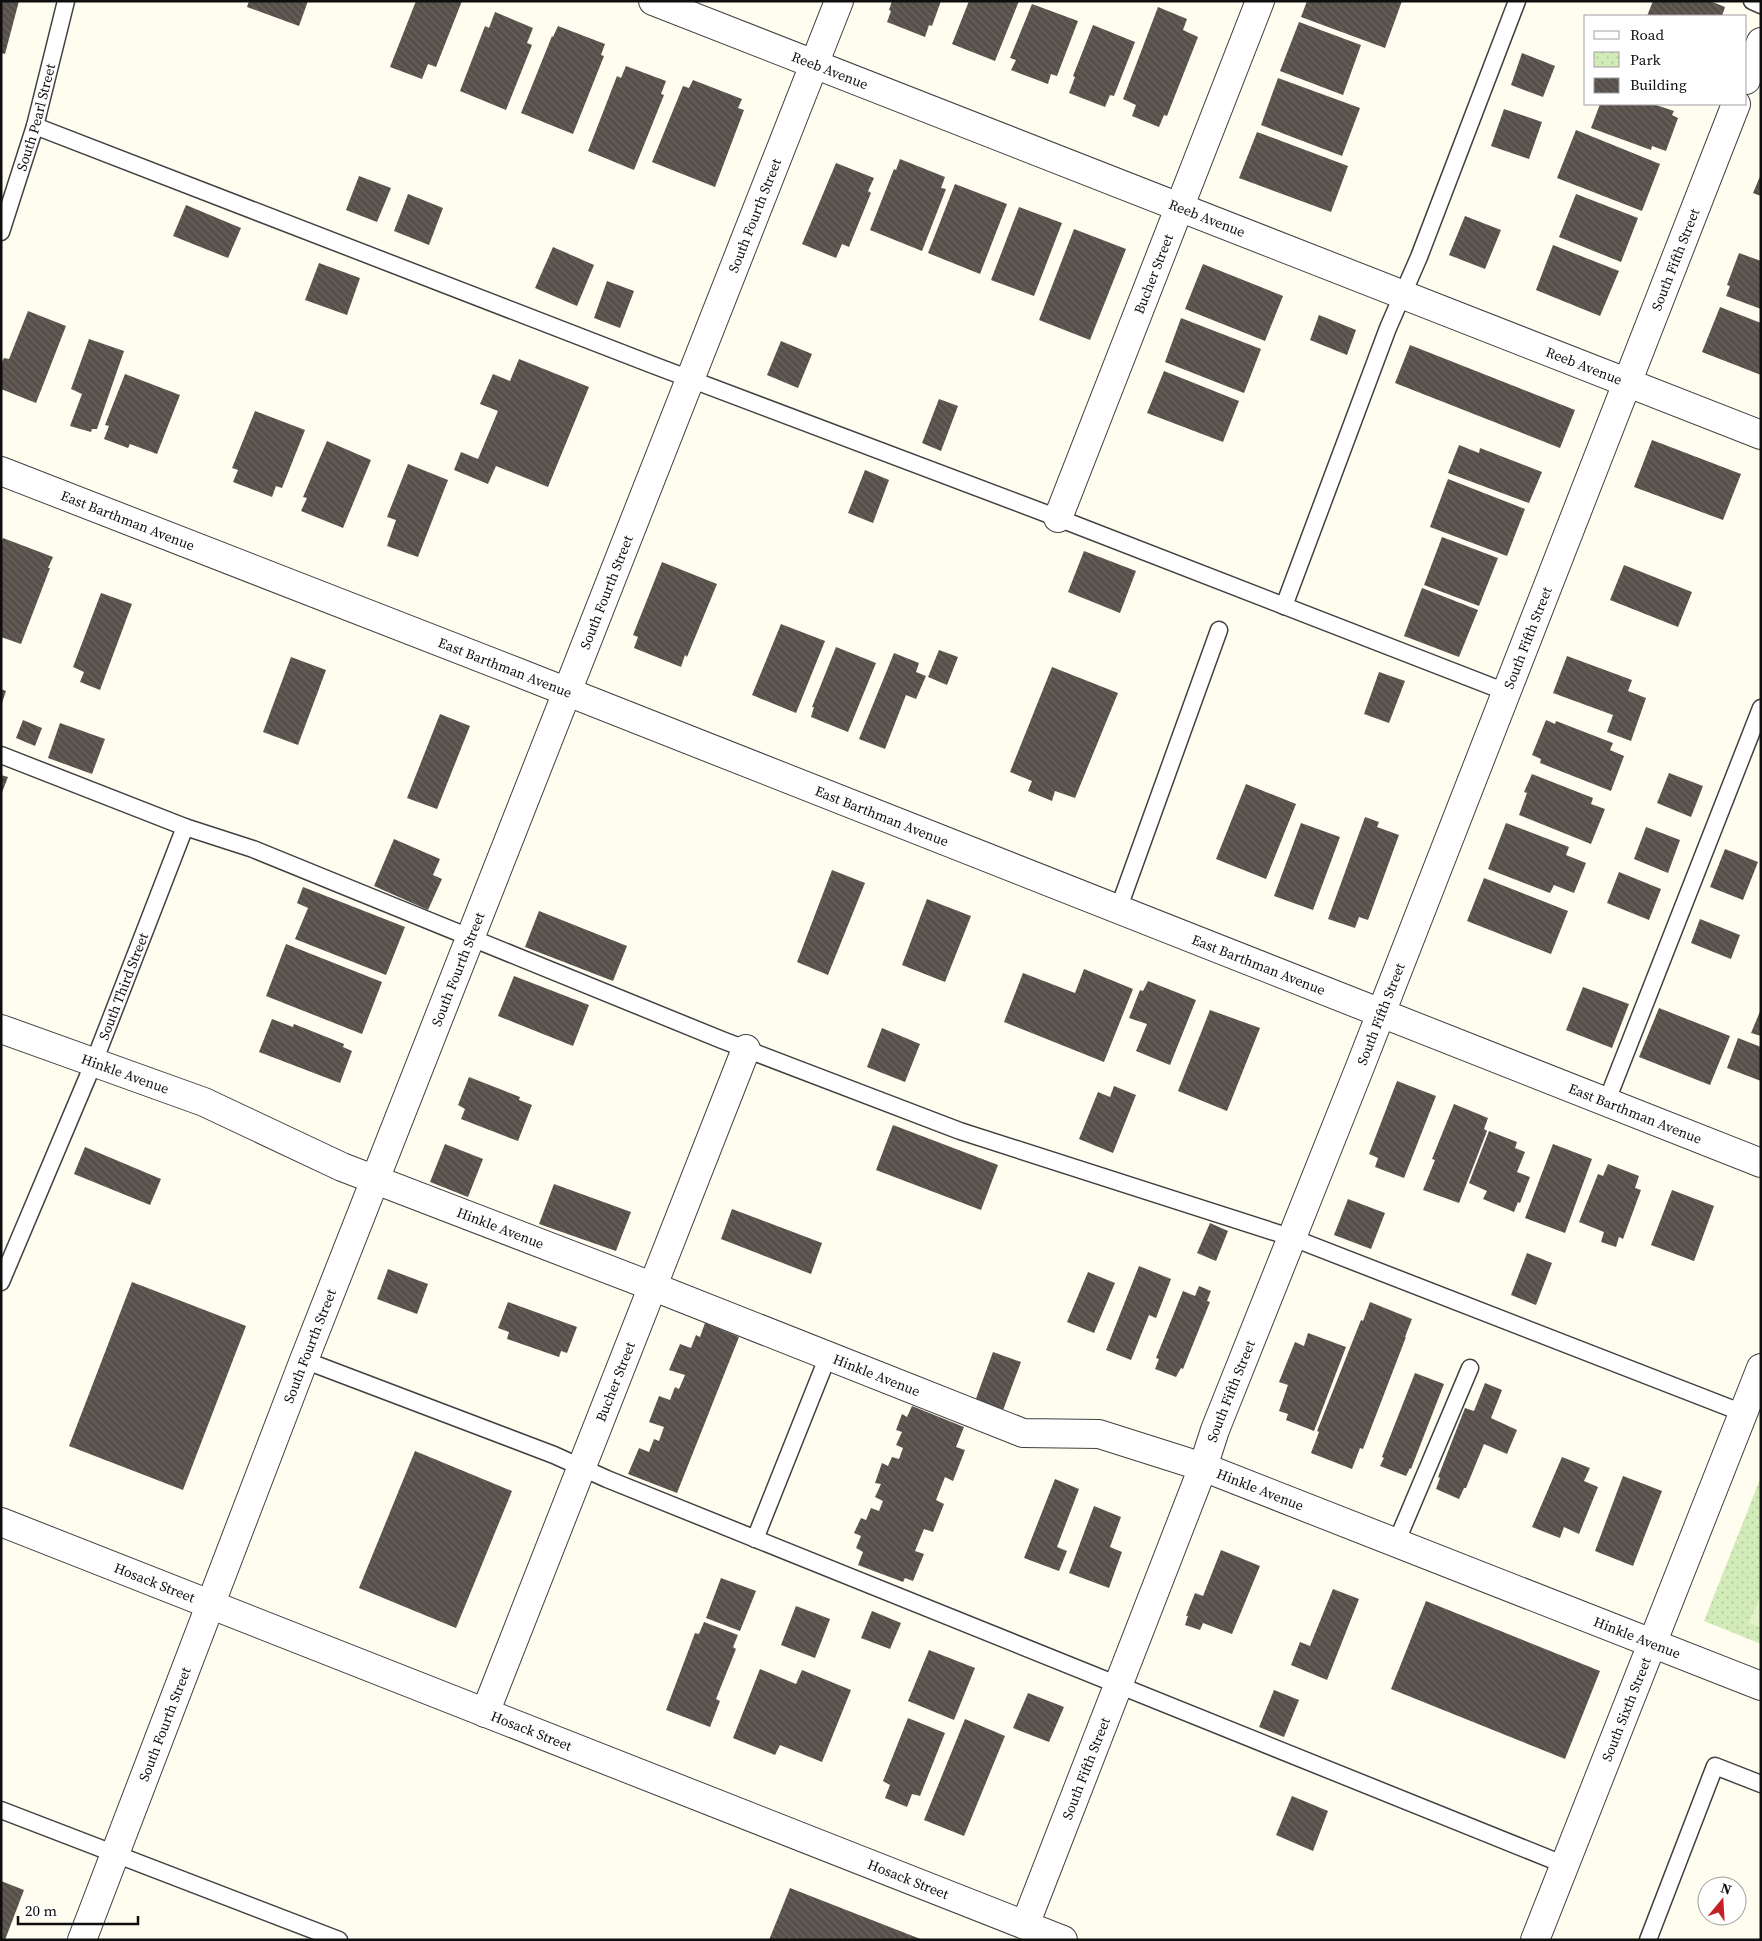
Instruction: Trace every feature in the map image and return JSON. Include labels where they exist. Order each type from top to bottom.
[{"type":"street","name":"Reeb Avenue","points":[[653,1],[1761,435]]},
{"type":"street","name":"South Fourth Street","points":[[82,1940],[209,1604],[304,1360],[839,1]]},
{"type":"street","name":"Bucher Street","points":[[1058,518],[1260,1]]},
{"type":"street","points":[[1747,77],[1761,42]]},
{"type":"street","name":"South Fifth Street","points":[[1025,1925],[1203,1467],[1215,1430],[1293,1238],[1736,105]]},
{"type":"street","name":"East Barthman Avenue","points":[[1,471],[1761,1163]]},
{"type":"street","name":"Hinkle Avenue","points":[[1,1029],[204,1102],[376,1180],[654,1287],[1023,1433],[1099,1434],[1203,1467],[1761,1686]]},
{"type":"street","name":"Bucher Street","points":[[486,1713],[746,1049]]},
{"type":"street","name":"South Sixth Street","points":[[1535,1940],[1761,1368]]},
{"type":"street","name":"Hosack Street","points":[[1,1522],[1063,1940]]},
{"type":"lane","name":"South Pearl Street","points":[[1,232],[35,126],[66,1]]},
{"type":"lane","points":[[1284,606],[1388,328],[1403,295],[1517,1]]},
{"type":"lane","points":[[1752,1],[1761,5]]},
{"type":"lane","points":[[35,126],[690,379],[1058,518],[1506,692]]},
{"type":"lane","points":[[1118,910],[1219,630]]},
{"type":"lane","points":[[1606,1102],[1761,708]]},
{"type":"lane","points":[[1,755],[185,827],[254,849],[470,939],[746,1049],[960,1131],[1293,1238],[1744,1413]]},
{"type":"lane","name":"South Third Street","points":[[1,1282],[94,1062],[185,827]]},
{"type":"lane","points":[[755,1539],[828,1356]]},
{"type":"lane","points":[[304,1360],[554,1455],[582,1469],[1565,1865]]},
{"type":"lane","points":[[1396,1543],[1470,1368]]},
{"type":"lane","points":[[1648,1940],[1715,1766],[1761,1784]]},
{"type":"lane","points":[[1,1810],[339,1940]]},
{"type":"green space","points":[[1761,1477],[1761,1644],[1704,1621]]},
{"type":"green space","points":[[1761,1595],[1761,1628],[1749,1623]]},
{"type":"building","points":[[1,1],[19,1],[5,54],[1,53]]},
{"type":"building","points":[[249,1],[308,1],[299,26],[247,7]]},
{"type":"building","points":[[416,1],[462,1],[436,67],[428,64],[422,79],[390,67]]},
{"type":"building","points":[[892,1],[941,1],[932,26],[929,25],[925,37],[887,22]]},
{"type":"building","points":[[969,1],[1019,1],[995,61],[952,44]]},
{"type":"building","points":[[1307,1],[1402,1],[1385,48],[1301,17]]},
{"type":"building","points":[[1653,1],[1710,1],[1725,7],[1722,15],[1647,15]]},
{"type":"building","points":[[1032,4],[1078,21],[1057,76],[1051,74],[1048,84],[1011,70],[1016,60],[1010,58]]},
{"type":"building","points":[[1158,7],[1187,19],[1183,30],[1198,37],[1167,116],[1164,115],[1159,127],[1132,116],[1136,105],[1123,99]]},
{"type":"building","points":[[495,12],[533,28],[527,43],[532,45],[506,110],[460,91],[485,26],[489,28]]},
{"type":"building","points":[[1299,22],[1361,45],[1343,95],[1280,71]]},
{"type":"building","points":[[1093,25],[1135,42],[1114,96],[1110,95],[1105,107],[1069,93],[1075,77],[1073,76]]},
{"type":"building","points":[[558,26],[605,44],[601,55],[604,56],[573,134],[521,113],[552,36]]},
{"type":"building","points":[[1522,53],[1555,66],[1543,97],[1511,85]]},
{"type":"building","points":[[626,66],[666,81],[661,94],[664,95],[634,170],[588,151],[617,76],[621,78]]},
{"type":"building","points":[[1278,78],[1360,108],[1342,156],[1261,125]]},
{"type":"building","points":[[693,80],[742,99],[738,108],[744,110],[715,187],[652,162],[683,86],[689,88]]},
{"type":"building","points":[[1600,105],[1656,105],[1674,111],[1672,115],[1678,118],[1666,151],[1652,146],[1651,150],[1591,128]]},
{"type":"building","points":[[1504,109],[1542,122],[1529,159],[1491,146]]},
{"type":"building","points":[[1576,130],[1660,164],[1642,211],[1557,178]]},
{"type":"building","points":[[1257,132],[1348,166],[1331,212],[1239,178]]},
{"type":"building","points":[[900,159],[945,177],[941,188],[946,189],[922,251],[870,230],[894,169],[896,170]]},
{"type":"building","points":[[836,163],[874,178],[868,191],[871,193],[849,247],[842,244],[836,258],[802,244]]},
{"type":"building","points":[[1761,174],[1761,196],[1753,193]]},
{"type":"building","points":[[359,176],[391,188],[377,222],[346,210]]},
{"type":"building","points":[[955,184],[1007,204],[980,274],[928,253]]},
{"type":"building","points":[[408,194],[443,208],[429,245],[394,231]]},
{"type":"building","points":[[1576,194],[1638,218],[1621,262],[1559,237]]},
{"type":"building","points":[[186,205],[241,228],[228,258],[173,236]]},
{"type":"building","points":[[1019,207],[1062,223],[1034,296],[991,280]]},
{"type":"building","points":[[1465,216],[1501,230],[1485,269],[1449,255]]},
{"type":"building","points":[[1074,229],[1126,249],[1090,340],[1039,320]]},
{"type":"building","points":[[1553,245],[1619,271],[1600,316],[1536,290]]},
{"type":"building","points":[[553,247],[594,265],[577,306],[535,288]]},
{"type":"building","points":[[1739,253],[1761,261],[1761,309],[1726,296],[1730,286],[1727,285]]},
{"type":"building","points":[[319,263],[360,278],[347,315],[305,300]]},
{"type":"building","points":[[1203,264],[1283,296],[1265,341],[1185,309]]},
{"type":"building","points":[[607,281],[634,291],[620,328],[594,318]]},
{"type":"building","points":[[1720,307],[1761,323],[1761,375],[1702,352]]},
{"type":"building","points":[[28,311],[66,326],[36,403],[1,389],[1,364],[4,358],[9,359]]},
{"type":"building","points":[[1319,315],[1356,330],[1347,355],[1310,340]]},
{"type":"building","points":[[1181,318],[1261,349],[1244,393],[1165,362]]},
{"type":"building","points":[[89,339],[124,351],[97,429],[92,429],[91,432],[70,426],[82,394],[71,389]]},
{"type":"building","points":[[781,341],[812,354],[798,388],[767,375]]},
{"type":"building","points":[[1410,345],[1575,410],[1560,448],[1395,383]]},
{"type":"building","points":[[519,359],[589,387],[548,487],[496,466],[488,484],[454,470],[461,452],[478,459],[498,411],[480,404],[493,374],[510,381]]},
{"type":"building","points":[[1164,371],[1239,401],[1223,442],[1147,413]]},
{"type":"building","points":[[125,374],[180,395],[157,454],[130,444],[128,448],[104,439],[109,426],[105,425]]},
{"type":"building","points":[[939,399],[958,406],[941,451],[922,443]]},
{"type":"building","points":[[255,411],[305,430],[282,488],[276,486],[272,497],[233,482],[238,470],[232,468]]},
{"type":"building","points":[[1652,440],[1741,474],[1723,520],[1634,487]]},
{"type":"building","points":[[327,441],[371,460],[343,528],[301,511],[307,498],[303,497]]},
{"type":"building","points":[[1459,445],[1479,453],[1480,448],[1542,472],[1529,503],[1448,473]]},
{"type":"building","points":[[408,464],[448,480],[418,557],[387,546],[396,520],[387,517]]},
{"type":"building","points":[[865,470],[889,480],[873,523],[848,513]]},
{"type":"building","points":[[1448,479],[1525,509],[1507,556],[1430,527]]},
{"type":"building","points":[[1442,537],[1498,558],[1479,606],[1424,585]]},
{"type":"building","points":[[3,538],[53,557],[21,644],[1,637],[1,543]]},
{"type":"building","points":[[1084,551],[1136,571],[1120,613],[1068,592]]},
{"type":"building","points":[[662,562],[717,584],[687,657],[685,655],[681,667],[634,648],[638,637],[633,635]]},
{"type":"building","points":[[1624,565],[1692,592],[1678,627],[1610,600]]},
{"type":"building","points":[[1422,588],[1478,610],[1459,657],[1404,636]]},
{"type":"building","points":[[101,593],[132,604],[100,690],[80,682],[84,672],[73,667]]},
{"type":"building","points":[[781,624],[825,641],[796,713],[752,695]]},
{"type":"building","points":[[836,647],[876,663],[848,732],[811,717],[814,707],[812,707]]},
{"type":"building","points":[[939,650],[958,657],[947,685],[928,677]]},
{"type":"building","points":[[894,653],[919,663],[916,672],[926,676],[916,699],[906,695],[885,749],[859,739]]},
{"type":"building","points":[[1567,656],[1632,680],[1628,691],[1646,698],[1631,741],[1607,732],[1613,715],[1553,693]]},
{"type":"building","points":[[291,657],[326,670],[298,745],[263,732]]},
{"type":"building","points":[[1052,667],[1118,693],[1075,798],[1055,791],[1052,801],[1028,791],[1032,781],[1010,772]]},
{"type":"building","points":[[1379,672],[1405,681],[1389,723],[1364,714]]},
{"type":"building","points":[[1,689],[6,691],[2,703],[1,703]]},
{"type":"building","points":[[440,714],[470,726],[437,809],[407,798]]},
{"type":"building","points":[[23,720],[42,728],[35,746],[16,738]]},
{"type":"building","points":[[1546,720],[1555,724],[1556,721],[1613,743],[1610,750],[1624,756],[1611,791],[1540,763],[1541,759],[1532,755]]},
{"type":"building","points":[[60,723],[105,739],[92,774],[48,758]]},
{"type":"building","points":[[1669,773],[1703,786],[1691,817],[1657,803]]},
{"type":"building","points":[[1532,774],[1593,798],[1591,804],[1605,809],[1591,844],[1519,815],[1527,793],[1524,792]]},
{"type":"building","points":[[1,775],[8,777],[1,795]]},
{"type":"building","points":[[1246,784],[1296,804],[1266,879],[1216,859]]},
{"type":"building","points":[[1365,817],[1379,822],[1377,827],[1399,835],[1368,920],[1359,917],[1355,928],[1328,919]]},
{"type":"building","points":[[1301,823],[1340,837],[1313,910],[1274,896]]},
{"type":"building","points":[[1506,823],[1569,847],[1566,855],[1586,863],[1574,893],[1554,885],[1550,893],[1488,869]]},
{"type":"building","points":[[1646,827],[1680,840],[1668,873],[1634,859]]},
{"type":"building","points":[[394,839],[440,859],[433,875],[442,879],[428,910],[374,886]]},
{"type":"building","points":[[1725,849],[1758,862],[1743,900],[1710,887]]},
{"type":"building","points":[[832,870],[865,883],[828,975],[797,962]]},
{"type":"building","points":[[1619,872],[1661,889],[1649,920],[1607,903]]},
{"type":"building","points":[[1484,878],[1568,911],[1551,954],[1467,921]]},
{"type":"building","points":[[303,887],[405,927],[386,975],[295,939],[308,908],[297,903]]},
{"type":"building","points":[[927,899],[971,916],[945,982],[902,965]]},
{"type":"building","points":[[539,911],[627,946],[613,981],[525,947]]},
{"type":"building","points":[[1700,919],[1740,935],[1731,959],[1691,943]]},
{"type":"building","points":[[286,944],[382,982],[362,1034],[266,996]]},
{"type":"building","points":[[1084,969],[1133,989],[1104,1062],[1004,1022],[1023,973],[1075,993]]},
{"type":"building","points":[[514,976],[589,1005],[573,1046],[498,1016]]},
{"type":"building","points":[[1148,981],[1196,1000],[1170,1065],[1136,1051],[1147,1024],[1129,1018],[1140,990],[1143,991]]},
{"type":"building","points":[[1583,987],[1629,1004],[1612,1048],[1566,1030]]},
{"type":"building","points":[[1659,1008],[1730,1036],[1710,1085],[1639,1057]]},
{"type":"building","points":[[1761,1009],[1761,1036],[1751,1033]]},
{"type":"building","points":[[1210,1010],[1260,1028],[1227,1111],[1178,1091]]},
{"type":"building","points":[[272,1019],[293,1027],[294,1024],[344,1044],[343,1047],[352,1051],[340,1083],[259,1052]]},
{"type":"building","points":[[882,1028],[920,1044],[905,1082],[867,1067]]},
{"type":"building","points":[[1738,1038],[1761,1047],[1761,1081],[1727,1068]]},
{"type":"building","points":[[469,1077],[520,1097],[519,1100],[532,1105],[518,1141],[461,1119],[465,1109],[458,1105]]},
{"type":"building","points":[[1397,1081],[1436,1096],[1404,1178],[1375,1167],[1378,1158],[1369,1154]]},
{"type":"building","points":[[1114,1086],[1136,1095],[1113,1153],[1079,1139],[1098,1092],[1110,1097]]},
{"type":"building","points":[[1454,1104],[1488,1118],[1484,1129],[1487,1131],[1459,1203],[1423,1190],[1435,1160],[1432,1159]]},
{"type":"building","points":[[893,1125],[998,1165],[981,1210],[876,1170]]},
{"type":"building","points":[[1489,1131],[1517,1142],[1515,1148],[1525,1152],[1517,1172],[1530,1177],[1520,1203],[1518,1202],[1514,1212],[1483,1199],[1487,1191],[1469,1183]]},
{"type":"building","points":[[445,1144],[483,1159],[468,1197],[430,1182]]},
{"type":"building","points":[[1553,1144],[1592,1159],[1565,1233],[1525,1218]]},
{"type":"building","points":[[85,1147],[161,1179],[150,1205],[74,1174]]},
{"type":"building","points":[[1608,1164],[1639,1176],[1635,1188],[1641,1190],[1623,1239],[1619,1237],[1616,1247],[1601,1242],[1604,1232],[1579,1222],[1598,1174],[1603,1176]]},
{"type":"building","points":[[554,1184],[631,1212],[616,1251],[539,1224]]},
{"type":"building","points":[[1672,1190],[1714,1206],[1694,1261],[1651,1245]]},
{"type":"building","points":[[1348,1199],[1385,1213],[1371,1249],[1334,1235]]},
{"type":"building","points":[[732,1209],[822,1243],[811,1274],[721,1239]]},
{"type":"building","points":[[1210,1223],[1228,1231],[1216,1261],[1197,1253]]},
{"type":"building","points":[[1527,1253],[1552,1263],[1536,1305],[1511,1295]]},
{"type":"building","points":[[1139,1266],[1171,1279],[1156,1318],[1149,1315],[1131,1360],[1106,1350]]},
{"type":"building","points":[[388,1269],[428,1284],[417,1314],[377,1299]]},
{"type":"building","points":[[1088,1272],[1115,1283],[1094,1333],[1067,1322]]},
{"type":"building","points":[[132,1282],[246,1326],[183,1490],[69,1446]]},
{"type":"building","points":[[1199,1286],[1211,1291],[1207,1301],[1210,1302],[1183,1369],[1181,1368],[1176,1377],[1155,1369],[1159,1359],[1156,1358],[1183,1291],[1195,1296]]},
{"type":"building","points":[[508,1302],[577,1327],[567,1353],[561,1351],[559,1357],[507,1339],[509,1332],[498,1328]]},
{"type":"building","points":[[1370,1302],[1412,1319],[1363,1449],[1360,1448],[1352,1469],[1311,1453],[1319,1432],[1317,1431]]},
{"type":"building","points":[[705,1323],[739,1337],[677,1493],[628,1474],[639,1448],[649,1452],[654,1439],[659,1441],[664,1427],[649,1422],[659,1396],[670,1400],[675,1387],[679,1389],[685,1375],[669,1370],[680,1344],[691,1348],[696,1335],[700,1337]]},
{"type":"building","points":[[1308,1333],[1346,1347],[1314,1431],[1286,1420],[1288,1414],[1279,1411],[1288,1385],[1279,1382],[1295,1342],[1304,1346]]},
{"type":"building","points":[[993,1352],[1021,1362],[1002,1413],[974,1404]]},
{"type":"building","points":[[1415,1373],[1444,1384],[1411,1469],[1406,1476],[1380,1466]]},
{"type":"building","points":[[1485,1383],[1502,1390],[1491,1418],[1517,1430],[1507,1454],[1484,1444],[1466,1488],[1464,1488],[1459,1499],[1436,1489],[1440,1478],[1438,1477],[1465,1408],[1474,1411]]},
{"type":"building","points":[[912,1406],[964,1427],[956,1447],[965,1450],[953,1481],[945,1477],[936,1500],[944,1504],[933,1532],[924,1529],[915,1551],[924,1554],[913,1581],[905,1578],[903,1582],[858,1565],[863,1552],[856,1548],[861,1536],[854,1533],[861,1518],[866,1520],[871,1508],[879,1511],[883,1501],[875,1497],[881,1484],[875,1483],[882,1463],[888,1466],[892,1457],[899,1459],[903,1448],[896,1445],[902,1432],[896,1430],[902,1414],[907,1417]]},
{"type":"building","points":[[415,1451],[512,1491],[456,1628],[359,1588]]},
{"type":"building","points":[[1562,1457],[1590,1468],[1584,1481],[1598,1487],[1579,1534],[1564,1527],[1560,1538],[1532,1527]]},
{"type":"building","points":[[1623,1476],[1662,1491],[1633,1566],[1595,1551]]},
{"type":"building","points":[[1055,1479],[1079,1489],[1057,1547],[1067,1551],[1059,1571],[1024,1558]]},
{"type":"building","points":[[1094,1506],[1121,1517],[1110,1547],[1122,1552],[1109,1588],[1069,1573]]},
{"type":"building","points":[[1221,1550],[1260,1566],[1232,1634],[1203,1623],[1200,1630],[1185,1625],[1188,1616],[1186,1616],[1195,1593],[1203,1596]]},
{"type":"building","points":[[721,1578],[756,1591],[740,1631],[706,1618]]},
{"type":"building","points":[[1333,1589],[1359,1599],[1327,1680],[1291,1665],[1300,1642],[1310,1646]]},
{"type":"building","points":[[1426,1601],[1600,1671],[1565,1759],[1391,1689]]},
{"type":"building","points":[[796,1606],[830,1619],[815,1658],[781,1645]]},
{"type":"building","points":[[872,1611],[901,1623],[890,1649],[861,1638]]},
{"type":"building","points":[[704,1622],[738,1635],[733,1647],[736,1649],[716,1699],[720,1701],[710,1727],[666,1710],[695,1633],[699,1634]]},
{"type":"building","points":[[929,1650],[975,1668],[954,1720],[908,1701]]},
{"type":"building","points":[[760,1669],[796,1684],[802,1670],[851,1690],[822,1762],[780,1745],[775,1755],[733,1738]]},
{"type":"building","points":[[1274,1690],[1299,1700],[1284,1737],[1259,1727]]},
{"type":"building","points":[[1028,1693],[1064,1707],[1049,1742],[1013,1728]]},
{"type":"building","points":[[908,1718],[945,1733],[920,1796],[912,1794],[907,1807],[885,1798],[890,1785],[883,1781]]},
{"type":"building","points":[[965,1719],[1005,1736],[964,1836],[924,1820]]},
{"type":"building","points":[[1292,1796],[1328,1811],[1313,1851],[1276,1835]]},
{"type":"building","points":[[1,1881],[24,1890],[5,1940],[1,1940]]},
{"type":"building","points":[[790,1888],[923,1940],[769,1940]]}]
